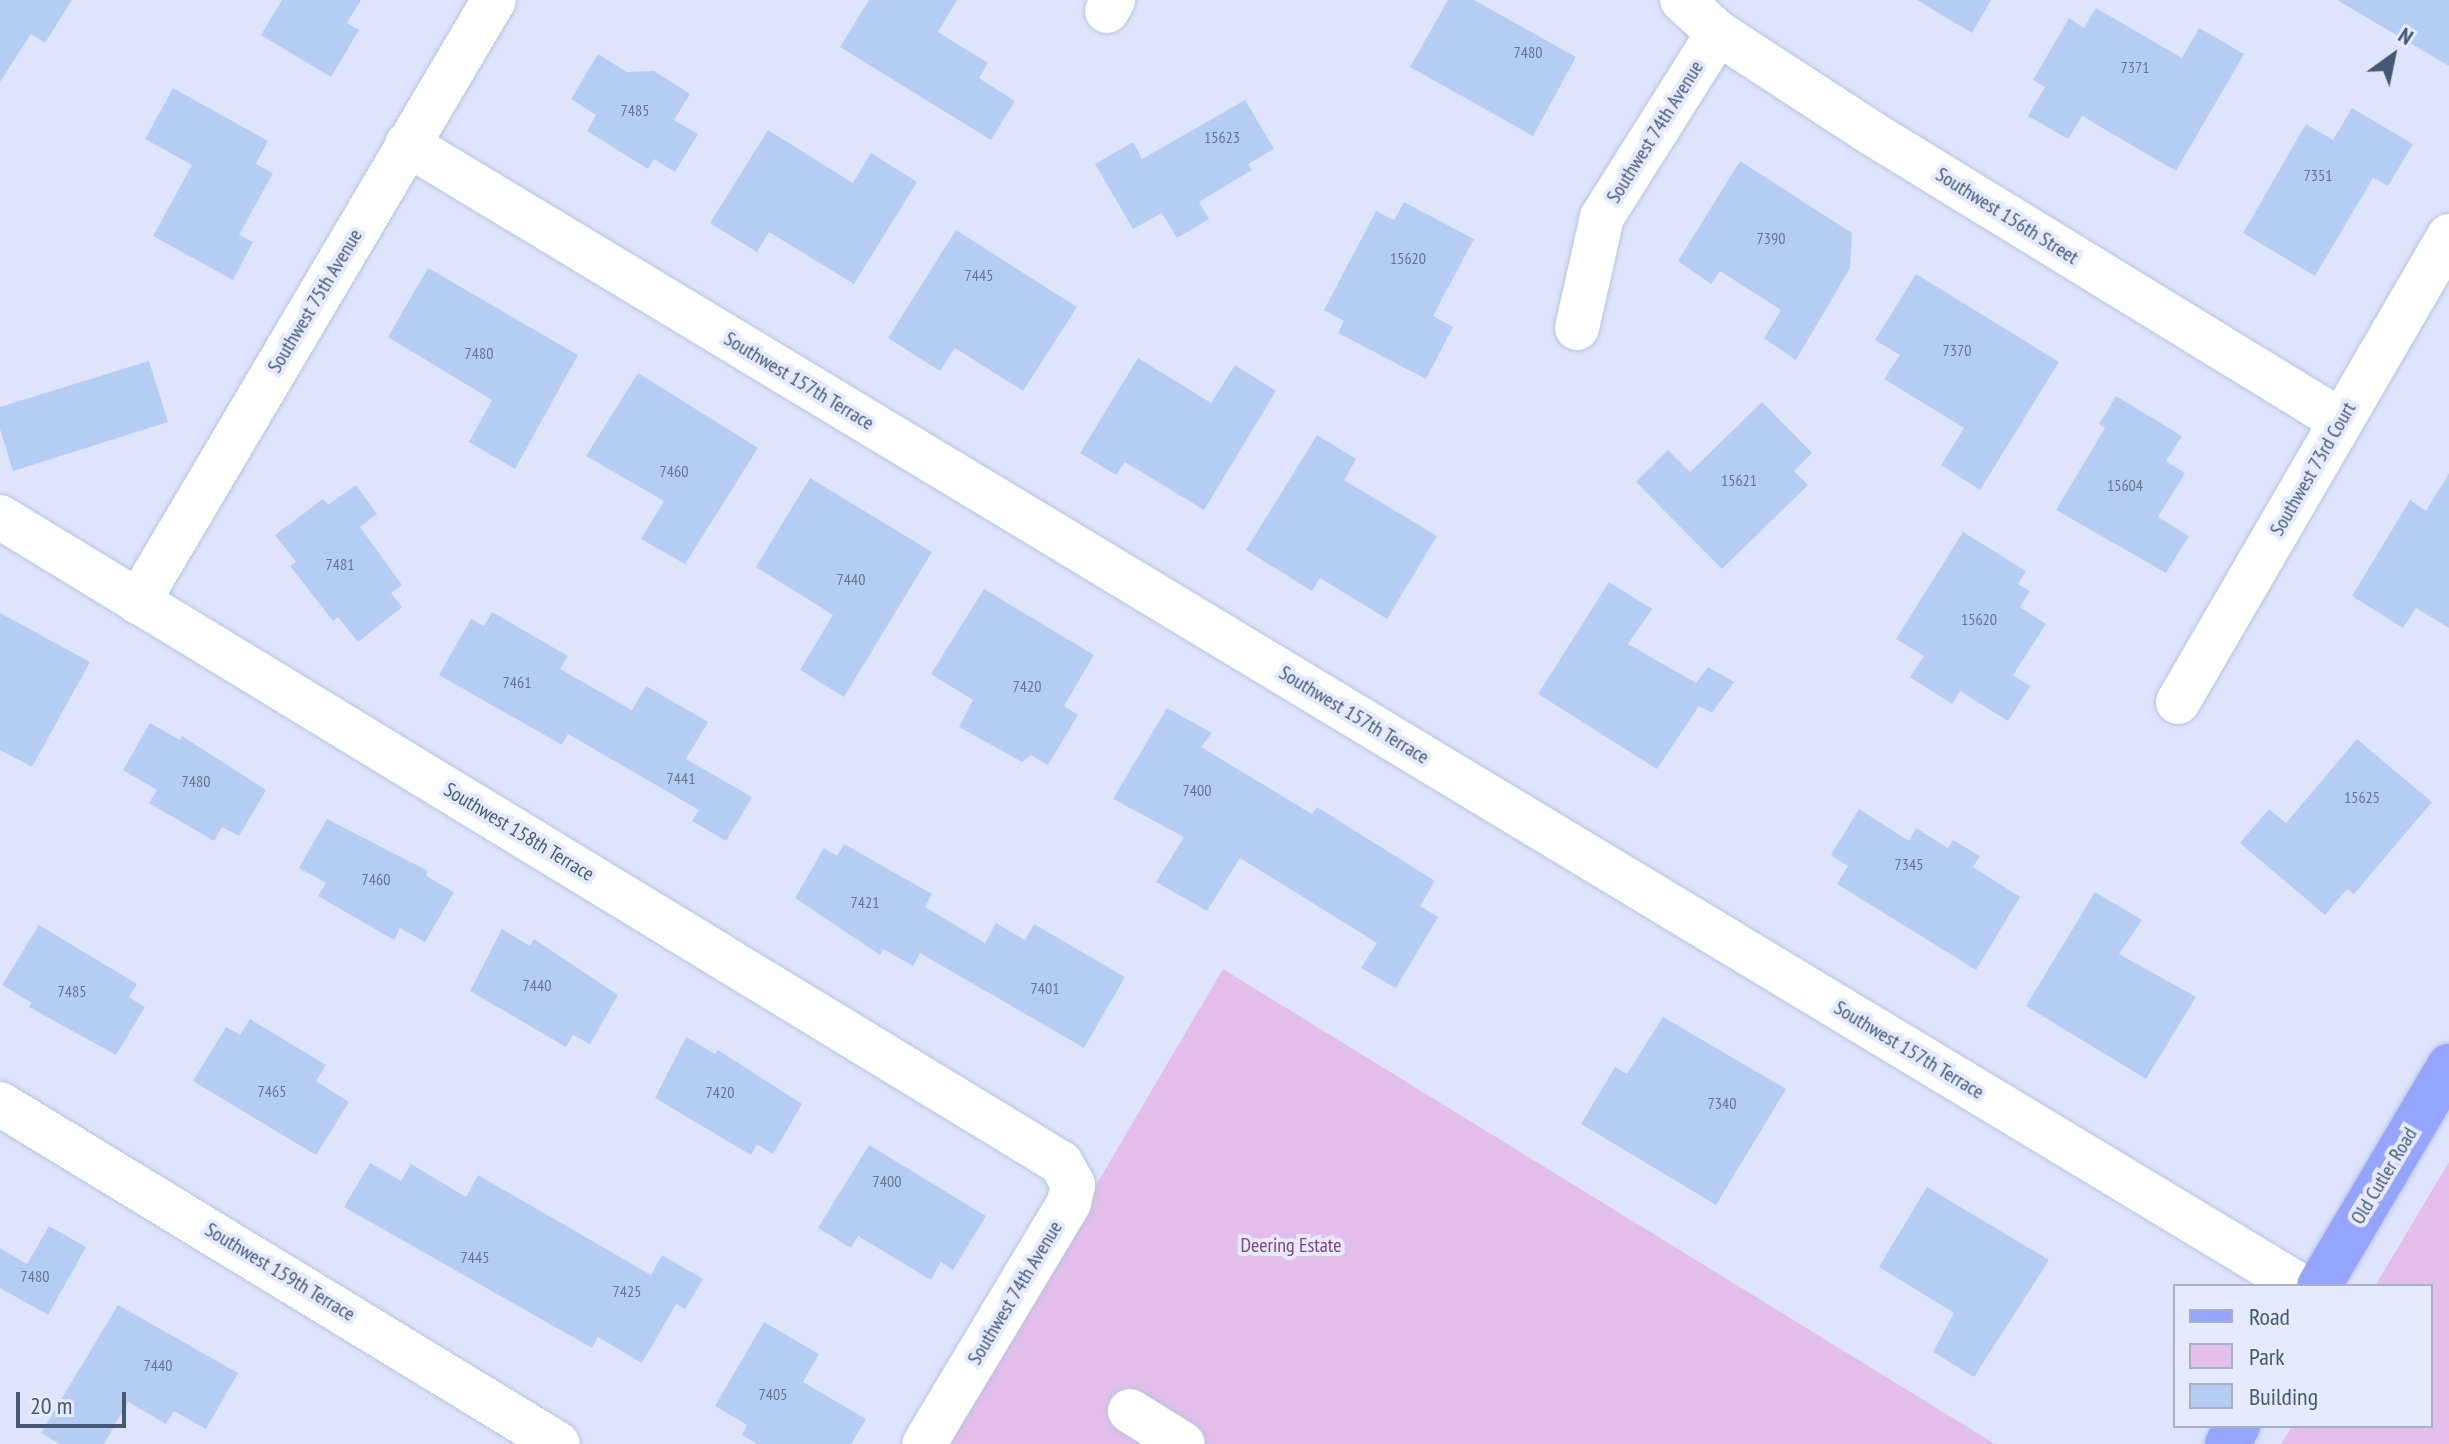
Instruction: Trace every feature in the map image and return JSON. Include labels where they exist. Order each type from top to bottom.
[{"type":"main road","name":"Old Cutler Road","points":[[2320,1284],[2449,1066]]},
{"type":"street","name":"Southwest 75th Avenue","points":[[138,602],[494,0]]},
{"type":"street","name":"Southwest 156th Street","points":[[1682,0],[1718,33],[2341,421]]},
{"type":"street","name":"Southwest 74th Avenue","points":[[1577,328],[1602,217],[1718,33]]},
{"type":"street","name":"Southwest 157th Terrace","points":[[407,144],[2297,1284]]},
{"type":"street","name":"Southwest 73rd Court","points":[[2178,702],[2449,236]]},
{"type":"street","name":"Southwest 158th Terrace","points":[[0,517],[1038,1148]]},
{"type":"street","name":"Southwest 159th Terrace","points":[[0,1104],[558,1444]]},
{"type":"street","name":"Southwest 74th Avenue","points":[[924,1444],[1069,1203],[1073,1185],[1068,1170],[1038,1148]]},
{"type":"street","points":[[1130,1411],[1183,1444]]},
{"type":"green space","name":"Deering Estate","points":[[1223,969],[1995,1444],[944,1444]]},
{"type":"green space","points":[[2449,1162],[2449,1444],[2281,1444],[2291,1428],[2433,1428],[2433,1284],[2376,1284]]},
{"type":"building","points":[[0,0],[72,0],[45,43],[31,34],[0,82]]},
{"type":"building","points":[[282,0],[361,0],[347,23],[359,30],[331,77],[261,35]]},
{"type":"building","points":[[869,0],[957,0],[938,32],[988,63],[979,78],[1015,101],[991,140],[840,47]]},
{"type":"building","points":[[1448,0],[1474,0],[1576,57],[1533,136],[1410,67]]},
{"type":"building","points":[[1917,0],[1991,0],[1972,33]]},
{"type":"building","points":[[2337,0],[2449,0],[2449,66]]},
{"type":"building","points":[[2096,8],[2182,58],[2199,28],[2244,54],[2176,171],[2082,116],[2068,139],[2028,116],[2045,87],[2033,80],[2069,18],[2084,28]]},
{"type":"building","points":[[598,54],[627,72],[654,71],[690,94],[674,120],[698,134],[675,172],[654,159],[648,169],[587,131],[596,115],[571,99]]},
{"type":"building","points":[[173,88],[268,141],[256,164],[273,173],[239,235],[253,242],[233,280],[153,236],[192,165],[145,139]]},
{"type":"building","points":[[1245,100],[1274,149],[1248,164],[1252,170],[1199,202],[1209,219],[1177,238],[1162,213],[1133,229],[1095,164],[1133,142],[1142,159]]},
{"type":"building","points":[[2352,108],[2413,144],[2388,186],[2373,178],[2315,276],[2243,233],[2306,124],[2333,140]]},
{"type":"building","points":[[768,130],[853,183],[871,153],[917,182],[854,284],[769,232],[757,252],[710,223]]},
{"type":"building","points":[[1740,161],[1852,233],[1850,268],[1796,360],[1764,338],[1781,310],[1720,271],[1711,284],[1678,261]]},
{"type":"building","points":[[1404,202],[1474,239],[1433,316],[1453,327],[1426,379],[1338,333],[1344,321],[1324,310],[1376,211],[1394,220]]},
{"type":"building","points":[[956,230],[1077,307],[1023,391],[955,348],[940,371],[888,338]]},
{"type":"building","points":[[428,268],[578,355],[515,469],[469,442],[492,400],[388,337]]},
{"type":"building","points":[[1916,274],[2059,362],[1980,490],[1941,465],[1964,428],[1884,379],[1900,355],[1875,340]]},
{"type":"building","points":[[1138,358],[1211,403],[1235,365],[1276,391],[1204,510],[1125,462],[1116,475],[1080,453]]},
{"type":"building","points":[[149,361],[168,422],[13,471],[0,429],[0,407]]},
{"type":"building","points":[[638,373],[758,448],[685,564],[641,539],[664,501],[586,456]]},
{"type":"building","points":[[2116,396],[2182,436],[2166,461],[2185,473],[2158,517],[2189,536],[2166,573],[2056,510],[2105,428],[2099,424]]},
{"type":"building","points":[[1762,402],[1812,453],[1794,471],[1808,485],[1722,569],[1636,482],[1668,450],[1690,472]]},
{"type":"building","points":[[1317,435],[1356,459],[1344,480],[1437,536],[1387,619],[1320,578],[1312,591],[1246,550]]},
{"type":"building","points":[[2449,473],[2449,628],[2416,608],[2403,628],[2352,596],[2410,500],[2426,511]]},
{"type":"building","points":[[810,478],[932,552],[844,697],[800,670],[833,615],[756,567]]},
{"type":"building","points":[[356,485],[377,514],[360,527],[402,585],[391,593],[402,607],[358,642],[338,617],[333,621],[290,566],[296,562],[275,535],[323,499],[328,505]]},
{"type":"building","points":[[1963,532],[2026,571],[2018,584],[2030,591],[2020,607],[2046,624],[2013,675],[2030,686],[2008,721],[1960,691],[1952,704],[1910,677],[1924,656],[1896,639]]},
{"type":"building","points":[[1609,582],[1652,609],[1628,644],[1696,683],[1708,667],[1734,682],[1712,713],[1699,706],[1657,769],[1538,694]]},
{"type":"building","points":[[984,589],[1094,655],[1064,706],[1078,715],[1048,765],[1031,755],[1022,762],[959,727],[973,700],[931,674]]},
{"type":"building","points":[[492,612],[568,656],[560,669],[632,710],[646,686],[708,722],[686,759],[752,797],[726,841],[692,821],[699,810],[568,734],[562,745],[439,675],[471,619],[484,626]]},
{"type":"building","points":[[0,613],[90,662],[32,767],[0,750]]},
{"type":"building","points":[[1167,708],[1212,733],[1201,747],[1312,814],[1317,807],[1435,881],[1420,906],[1438,917],[1396,988],[1361,968],[1377,943],[1240,858],[1207,911],[1156,882],[1184,837],[1113,799]]},
{"type":"building","points":[[150,723],[180,740],[182,736],[266,790],[239,836],[222,827],[214,841],[149,803],[157,790],[123,770]]},
{"type":"building","points":[[2357,739],[2432,802],[2354,894],[2347,889],[2325,915],[2240,843],[2269,809],[2286,823]]},
{"type":"building","points":[[1859,809],[1909,841],[1916,828],[1948,848],[1953,840],[1980,856],[1973,867],[2020,897],[1976,970],[1837,884],[1848,866],[1831,855]]},
{"type":"building","points":[[327,819],[428,871],[426,876],[454,892],[425,942],[400,928],[394,940],[318,896],[326,883],[299,868]]},
{"type":"building","points":[[844,844],[932,894],[925,907],[985,943],[996,923],[1025,940],[1034,924],[1125,977],[1084,1048],[920,953],[913,966],[883,949],[880,955],[795,898],[824,848],[837,856]]},
{"type":"building","points":[[2095,892],[2142,920],[2119,954],[2196,997],[2146,1079],[2026,1006]]},
{"type":"building","points":[[39,925],[137,984],[129,997],[145,1007],[116,1055],[29,1007],[32,1003],[2,985]]},
{"type":"building","points":[[502,929],[530,946],[534,939],[618,995],[590,1044],[573,1035],[566,1047],[470,991]]},
{"type":"building","points":[[1663,1017],[1786,1089],[1716,1205],[1581,1124],[1615,1067],[1627,1074]]},
{"type":"building","points":[[250,1019],[326,1065],[316,1081],[349,1102],[316,1155],[193,1081],[226,1027],[240,1035]]},
{"type":"building","points":[[686,1037],[715,1054],[718,1050],[802,1104],[773,1154],[757,1144],[751,1155],[655,1098]]},
{"type":"building","points":[[869,1145],[986,1216],[953,1270],[941,1262],[931,1280],[858,1236],[851,1248],[818,1228]]},
{"type":"building","points":[[370,1163],[401,1181],[411,1164],[466,1197],[478,1175],[651,1275],[662,1255],[703,1279],[685,1309],[676,1304],[642,1363],[598,1337],[592,1348],[344,1207]]},
{"type":"building","points":[[1927,1187],[2049,1260],[1974,1377],[1933,1352],[1954,1313],[1879,1267]]},
{"type":"building","points":[[49,1226],[86,1247],[48,1315],[0,1288],[0,1248],[27,1264]]},
{"type":"building","points":[[118,1305],[238,1373],[206,1429],[174,1411],[166,1424],[128,1402],[104,1444],[60,1444],[41,1433]]},
{"type":"building","points":[[764,1322],[819,1354],[803,1382],[866,1419],[851,1444],[757,1444],[742,1435],[747,1425],[715,1406]]}]
